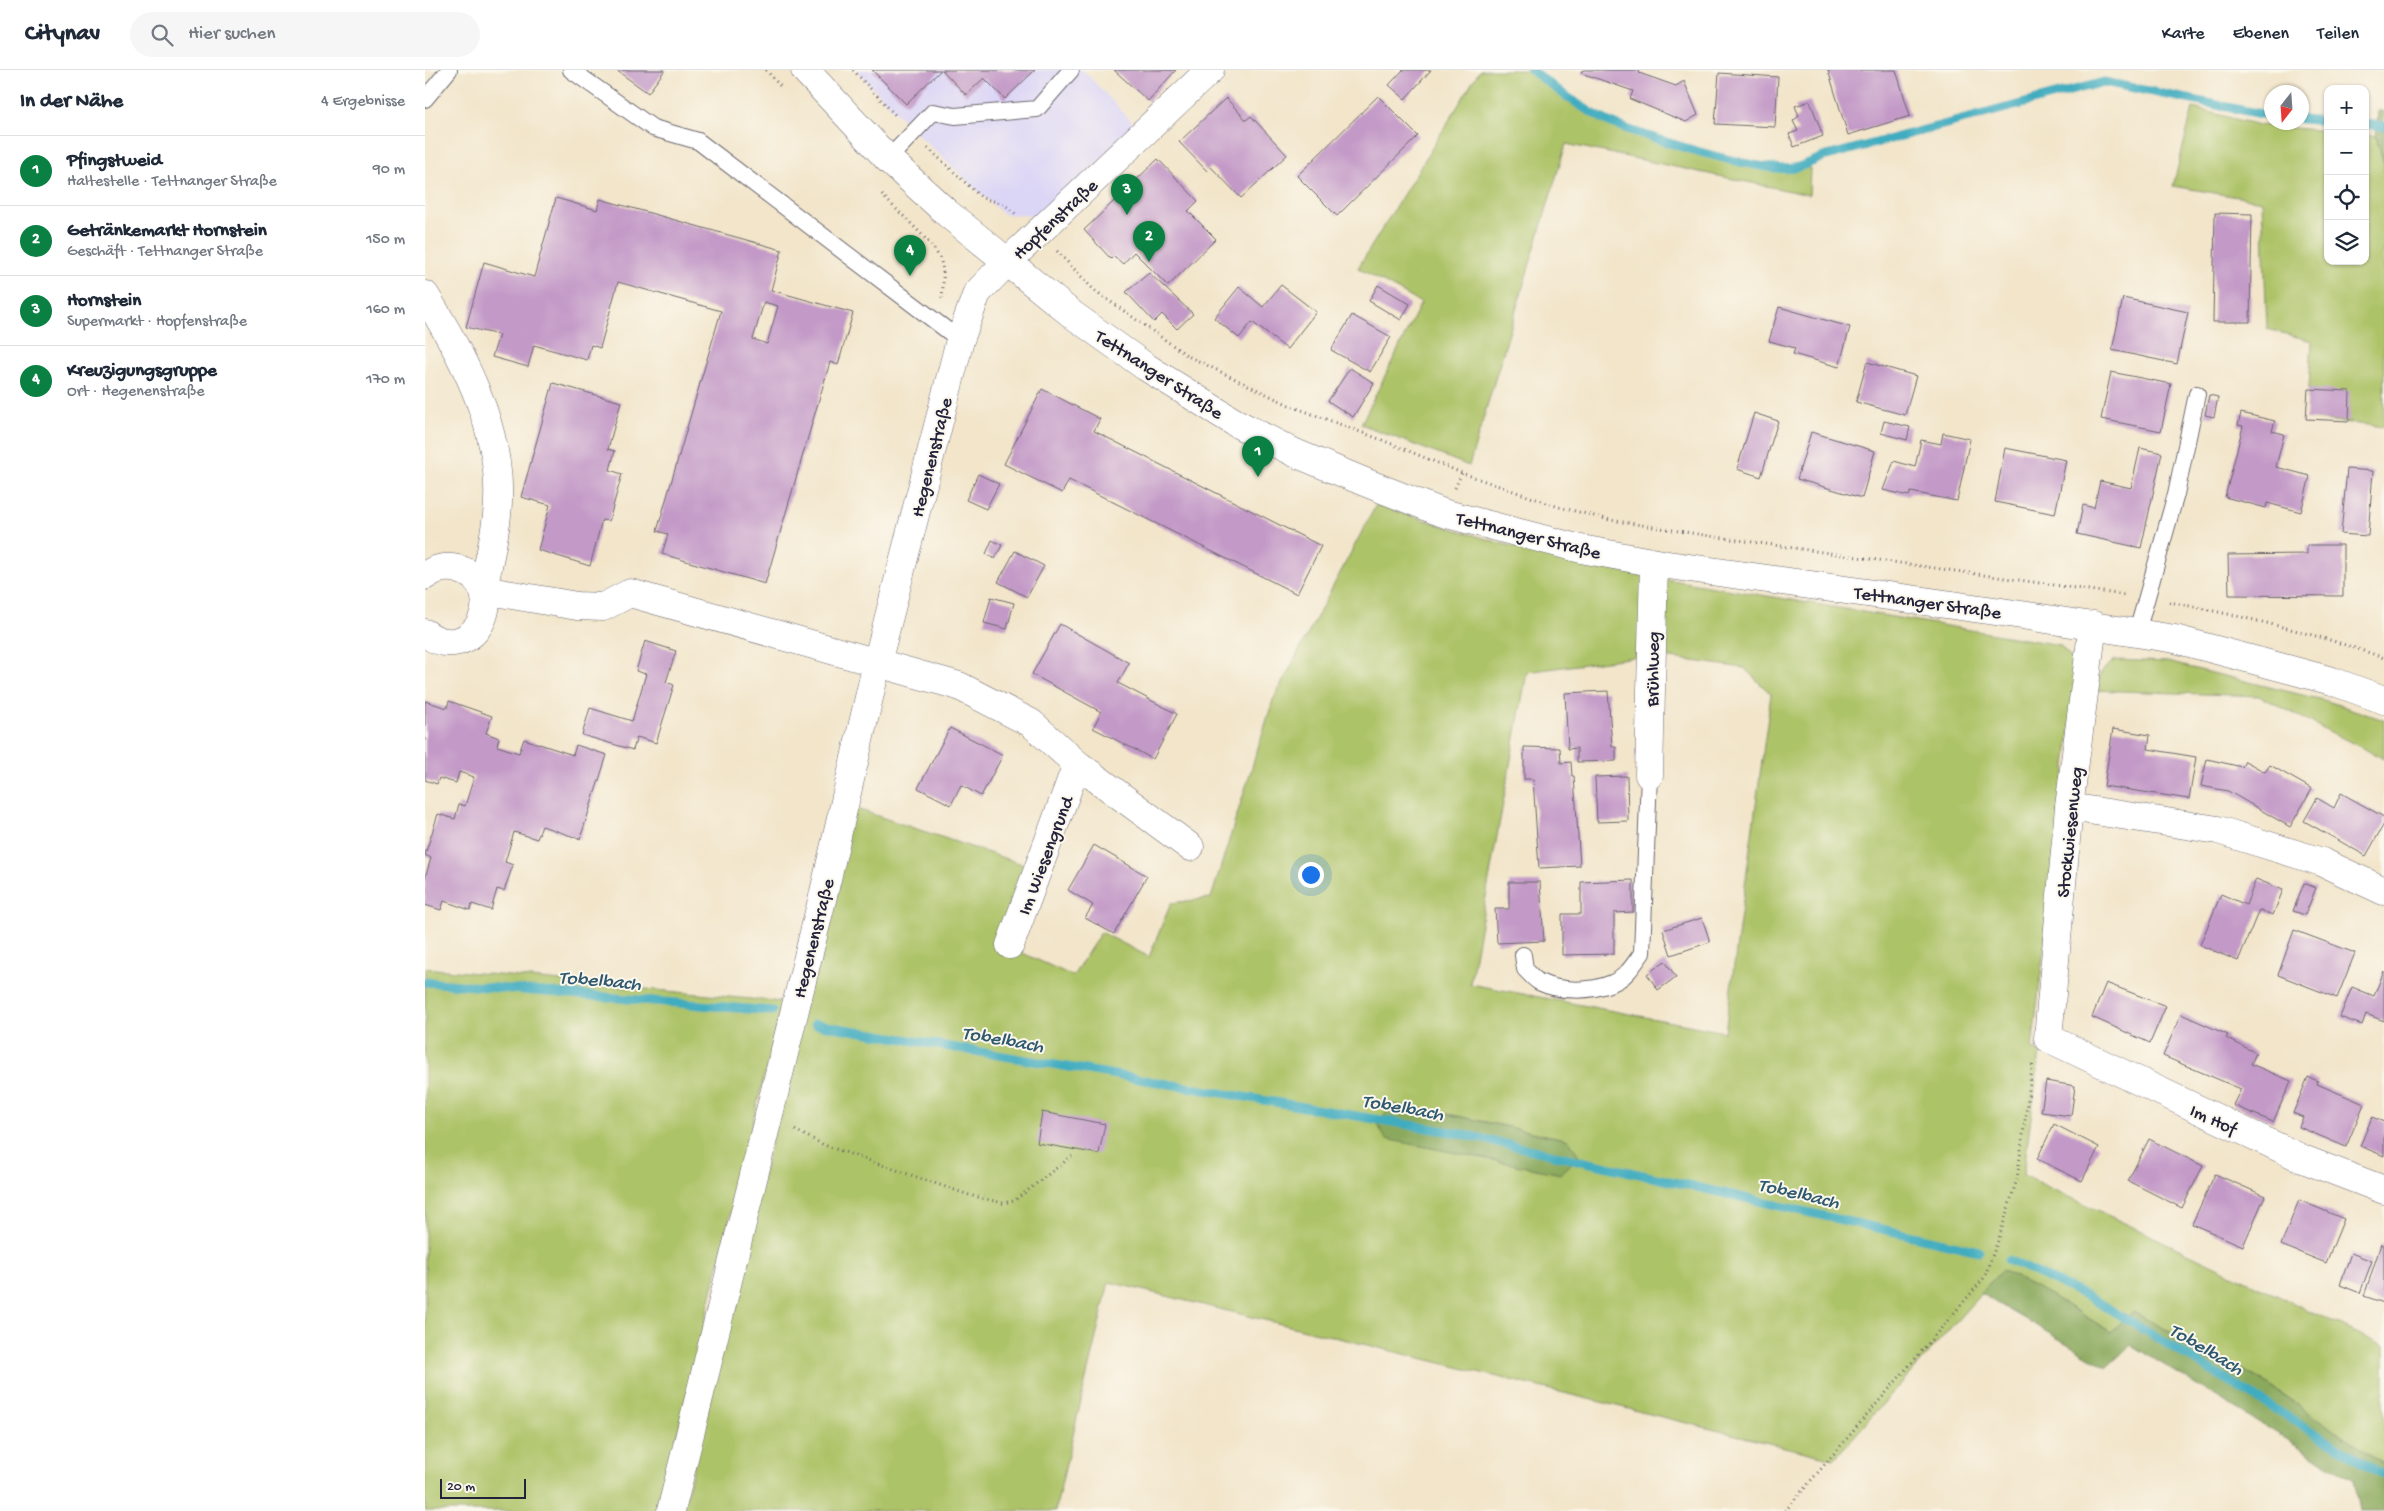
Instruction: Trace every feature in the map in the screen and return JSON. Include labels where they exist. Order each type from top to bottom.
[{"type":"street","name":"Tettnanger Straße","points":[[805,70],[888,159],[947,213],[1073,315],[1146,367],[1234,422],[1287,449],[1443,513],[1581,549],[1654,563],[2175,639],[2332,681],[2384,700]]},
{"type":"street","name":"Hopfenstraße","points":[[1007,262],[1210,70]]},
{"type":"street","name":"Hegenenstraße","points":[[671,1511],[767,1116],[824,892],[951,333],[977,293],[1007,262]]},
{"type":"street","points":[[425,295],[454,345],[486,418],[496,455],[497,514],[483,590],[485,611],[480,625],[470,635],[450,642],[435,640],[425,633]]},
{"type":"street","name":"Brühlweg","points":[[1649,775],[1654,563]]},
{"type":"street","points":[[425,576],[440,569],[455,568],[469,573],[483,590],[577,606],[603,608],[630,593],[959,686],[1031,723],[1077,764],[1190,847]]},
{"type":"street","name":"Stockwiesenweg","points":[[2048,1038],[2069,807],[2093,626]]},
{"type":"street","name":"Im Wiesengrund","points":[[1010,946],[1077,764]]},
{"type":"street","points":[[2069,807],[2218,830],[2322,862],[2384,890]]},
{"type":"street","name":"Im Hof","points":[[2048,1038],[2303,1159],[2384,1190]]},
{"type":"lane","points":[[425,99],[449,70]]},
{"type":"lane","points":[[571,70],[653,128],[698,141],[951,333]]},
{"type":"lane","points":[[888,159],[933,112],[955,116],[1037,109],[1071,70]]},
{"type":"lane","points":[[2137,632],[2176,494],[2197,394]]},
{"type":"lane","points":[[1523,955],[1525,969],[1538,981],[1558,988],[1581,989],[1613,983],[1630,970],[1642,953],[1649,775]]},
{"type":"path","points":[[765,70],[784,90]]},
{"type":"path","points":[[853,70],[913,133],[982,198],[1004,204],[1039,233],[1093,290],[1188,356],[1291,406],[1383,440],[1462,473],[1559,508],[1610,520],[2146,598],[2215,611],[2321,638],[2384,658]]},
{"type":"path","points":[[876,189],[940,259],[944,278],[941,319],[951,333]]},
{"type":"path","points":[[1785,1511],[1984,1278],[1999,1238],[2017,1179],[2034,1052],[2048,1038]]},
{"type":"path","points":[[767,1116],[824,1145],[969,1195],[1003,1203],[1014,1201],[1072,1156]]},
{"type":"shaded area","points":[[856,70],[1083,70],[1136,126],[1041,216],[1003,214],[912,129]]},
{"type":"green space","points":[[1480,70],[1528,70],[1587,114],[1703,155],[1785,172],[1810,167],[1809,195],[1566,144],[1469,466],[1361,424],[1421,303],[1358,268]]},
{"type":"green space","points":[[2193,108],[2264,125],[2264,130],[2324,131],[2324,265],[2369,265],[2369,135],[2376,136],[2384,165],[2384,427],[2307,418],[2312,341],[2267,329],[2262,201],[2173,186]]},
{"type":"green space","points":[[2378,111],[2384,111],[2384,165],[2376,136]]},
{"type":"green space","points":[[1376,505],[1503,544],[1630,573],[2060,645],[2078,666],[2032,1048],[2040,1053],[2023,1175],[2384,1346],[2384,1464],[2261,1380],[2133,1312],[2111,1332],[2050,1295],[2002,1270],[1834,1459],[1109,1282],[1055,1511],[683,1511],[851,807],[1028,866],[996,941],[1073,976],[1101,932],[1149,957],[1171,903],[1211,898],[1273,700]],"holes":[[[1649,655],[1744,668],[1771,694],[1725,1032],[1470,984],[1527,672]],[[1391,1104],[1457,1116],[1569,1140],[1378,1125]]]},
{"type":"green space","points":[[2115,660],[2167,662],[2327,701],[2384,720],[2384,759],[2259,696],[2090,690],[2103,670]]},
{"type":"green space","points":[[425,968],[782,1002],[659,1511],[425,1511]]},
{"type":"green space","points":[[1391,1104],[1569,1140],[1579,1156],[1561,1174],[1386,1139],[1378,1125]]},
{"type":"green space","points":[[2002,1270],[2050,1295],[2111,1332],[2133,1312],[2261,1380],[2384,1464],[2384,1511],[2360,1511],[2354,1480],[2131,1345],[2107,1367],[1980,1293]]},
{"type":"building","points":[[616,70],[665,70],[648,93]]},
{"type":"building","points":[[872,70],[941,70],[906,104]]},
{"type":"building","points":[[942,70],[1035,70],[1005,99],[984,78],[966,95]]},
{"type":"building","points":[[1114,70],[1176,70],[1148,101]]},
{"type":"building","points":[[1403,70],[1431,70],[1405,99],[1389,85]]},
{"type":"building","points":[[1583,70],[1640,70],[1639,73],[1676,86],[1684,81],[1698,115],[1686,122],[1630,99],[1633,91],[1581,73]]},
{"type":"building","points":[[1828,70],[1896,70],[1910,116],[1848,135]]},
{"type":"building","points":[[1719,73],[1778,77],[1775,127],[1715,124]]},
{"type":"building","points":[[1378,96],[1418,136],[1337,216],[1297,176]]},
{"type":"building","points":[[1226,98],[1246,120],[1251,116],[1287,155],[1241,198],[1211,167],[1207,171],[1179,142]]},
{"type":"building","points":[[1810,101],[1823,136],[1794,147],[1789,134],[1798,131],[1793,121],[1799,116],[1795,106]]},
{"type":"building","points":[[1158,159],[1198,201],[1188,211],[1216,239],[1168,286],[1134,252],[1123,264],[1114,256],[1111,259],[1084,230]]},
{"type":"building","points":[[556,198],[597,210],[600,199],[782,250],[771,290],[853,313],[838,365],[830,362],[765,584],[662,554],[668,534],[657,531],[721,311],[618,282],[600,348],[591,345],[587,360],[534,345],[528,367],[492,357],[499,335],[466,327],[484,262],[534,277]],"holes":[[[764,302],[778,306],[767,344],[753,339]]]},
{"type":"building","points":[[2215,213],[2252,214],[2250,322],[2213,322]]},
{"type":"building","points":[[1149,273],[1193,314],[1177,329],[1162,314],[1154,322],[1126,292]]},
{"type":"building","points":[[1281,285],[1316,312],[1287,349],[1252,322],[1239,338],[1214,318],[1239,287],[1263,307]]},
{"type":"building","points":[[1378,285],[1410,304],[1401,320],[1369,301]]},
{"type":"building","points":[[2123,298],[2188,312],[2177,364],[2112,350]]},
{"type":"building","points":[[1779,307],[1850,327],[1839,367],[1793,354],[1795,348],[1769,341]]},
{"type":"building","points":[[1352,315],[1391,337],[1370,372],[1331,350]]},
{"type":"building","points":[[1867,362],[1916,376],[1905,415],[1856,402]]},
{"type":"building","points":[[1350,368],[1374,383],[1353,417],[1328,401]]},
{"type":"building","points":[[2111,372],[2171,384],[2161,431],[2101,419]]},
{"type":"building","points":[[553,383],[621,402],[608,449],[615,451],[610,470],[622,474],[609,521],[602,520],[590,566],[538,550],[550,505],[521,497]]},
{"type":"building","points":[[1042,389],[1100,419],[1094,431],[1321,546],[1297,594],[1069,480],[1062,493],[1004,464]]},
{"type":"building","points":[[2308,389],[2350,391],[2349,421],[2306,419]]},
{"type":"building","points":[[2209,395],[2218,397],[2214,417],[2205,415]]},
{"type":"building","points":[[1754,413],[1778,421],[1761,477],[1737,469]]},
{"type":"building","points":[[2241,413],[2275,421],[2272,431],[2284,434],[2276,467],[2310,476],[2301,512],[2267,503],[2266,508],[2225,497],[2243,426],[2238,425]]},
{"type":"building","points":[[1884,421],[1910,427],[1907,440],[1881,433]]},
{"type":"building","points":[[1811,432],[1875,451],[1862,498],[1797,479]]},
{"type":"building","points":[[1943,433],[1970,439],[1957,501],[1911,492],[1909,496],[1883,490],[1894,461],[1915,467],[1921,440],[1941,444]]},
{"type":"building","points":[[2005,448],[2066,460],[2055,514],[1995,502]]},
{"type":"building","points":[[2140,448],[2162,453],[2141,548],[2077,534],[2083,505],[2094,508],[2100,481],[2131,488]]},
{"type":"building","points":[[2347,469],[2373,471],[2368,536],[2341,534]]},
{"type":"building","points":[[978,474],[999,484],[986,509],[966,500]]},
{"type":"building","points":[[992,540],[1002,545],[995,559],[986,554]]},
{"type":"building","points":[[2307,545],[2343,545],[2343,596],[2229,595],[2228,555],[2307,554]]},
{"type":"building","points":[[1015,551],[1044,566],[1027,597],[998,582]]},
{"type":"building","points":[[991,597],[1014,603],[1007,629],[984,623]]},
{"type":"building","points":[[1060,624],[1129,663],[1118,683],[1177,714],[1153,759],[1093,728],[1101,712],[1032,674]]},
{"type":"building","points":[[645,641],[676,651],[666,682],[674,685],[656,743],[637,737],[633,750],[582,735],[590,708],[632,721],[646,674],[636,671]]},
{"type":"building","points":[[1608,691],[1612,747],[1616,747],[1616,761],[1577,762],[1577,748],[1568,749],[1565,693]]},
{"type":"building","points":[[425,701],[447,708],[449,701],[492,716],[486,733],[499,738],[497,746],[519,753],[524,739],[573,755],[576,745],[607,755],[580,839],[542,826],[537,839],[514,832],[505,862],[513,865],[504,891],[497,889],[491,910],[472,904],[470,910],[444,901],[441,910],[425,905],[425,878],[431,858],[425,855],[438,814],[455,819],[459,804],[465,806],[474,777],[459,772],[456,783],[439,778],[437,784],[425,780]]},
{"type":"building","points":[[950,728],[1003,755],[981,796],[961,785],[951,805],[918,788]]},
{"type":"building","points":[[2113,729],[2150,735],[2148,749],[2196,757],[2189,799],[2104,786]]},
{"type":"building","points":[[1524,747],[1560,748],[1561,763],[1571,762],[1572,776],[1574,776],[1580,866],[1539,868],[1533,779],[1524,779]]},
{"type":"building","points":[[2207,759],[2242,767],[2245,761],[2265,772],[2270,765],[2312,789],[2290,827],[2228,791],[2201,786]]},
{"type":"building","points":[[1627,776],[1628,821],[1597,822],[1595,777]]},
{"type":"building","points":[[2341,793],[2384,817],[2384,824],[2366,856],[2304,821],[2317,798],[2334,808]]},
{"type":"building","points":[[1094,845],[1147,876],[1114,934],[1085,918],[1093,905],[1068,890]]},
{"type":"building","points":[[2256,879],[2283,890],[2273,915],[2259,910],[2238,961],[2200,945],[2221,894],[2246,905]]},
{"type":"building","points":[[1633,880],[1633,912],[1614,913],[1614,954],[1562,955],[1562,914],[1581,914],[1581,882]]},
{"type":"building","points":[[1509,882],[1540,882],[1544,941],[1497,943],[1495,909],[1509,909]]},
{"type":"building","points":[[2304,883],[2316,888],[2305,915],[2293,911]]},
{"type":"building","points":[[1702,918],[1710,942],[1671,955],[1663,930]]},
{"type":"building","points":[[2294,930],[2355,953],[2337,998],[2278,975]]},
{"type":"building","points":[[1665,961],[1676,977],[1658,990],[1647,974]]},
{"type":"building","points":[[2384,971],[2384,1021],[2366,1014],[2362,1025],[2340,1017],[2352,987],[2374,996]]},
{"type":"building","points":[[2106,983],[2166,1006],[2150,1043],[2092,1017]]},
{"type":"building","points":[[2181,1014],[2228,1035],[2226,1038],[2256,1053],[2251,1064],[2291,1081],[2273,1122],[2233,1105],[2241,1089],[2163,1056]]},
{"type":"building","points":[[2308,1077],[2318,1081],[2317,1084],[2364,1104],[2346,1147],[2299,1127],[2303,1117],[2293,1113]]},
{"type":"building","points":[[2046,1081],[2075,1086],[2071,1116],[2041,1112]]},
{"type":"building","points":[[1042,1112],[1105,1124],[1099,1154],[1037,1143]]},
{"type":"building","points":[[2372,1117],[2384,1122],[2384,1156],[2360,1146]]},
{"type":"building","points":[[2054,1124],[2099,1147],[2082,1181],[2037,1159]]},
{"type":"building","points":[[2149,1139],[2203,1166],[2182,1208],[2128,1181]]},
{"type":"building","points":[[2215,1174],[2265,1196],[2243,1246],[2192,1224]]},
{"type":"building","points":[[2299,1200],[2344,1219],[2326,1263],[2281,1245]]},
{"type":"building","points":[[2381,1244],[2384,1245],[2384,1303],[2364,1296]]},
{"type":"building","points":[[2351,1253],[2372,1261],[2360,1293],[2340,1285]]},
{"type":"waterway","points":[[1531,70],[1587,110],[1622,127],[1700,152],[1778,168],[1798,167],[1823,157],[2104,82],[2264,115]]},
{"type":"waterway","points":[[2309,120],[2324,121]]},
{"type":"waterway","points":[[2369,124],[2384,126]]},
{"type":"waterway","name":"Tobelbach","points":[[425,982],[772,1011]]},
{"type":"waterway","name":"Tobelbach","points":[[815,1024],[1457,1133],[1979,1251]]},
{"type":"waterway","name":"Tobelbach","points":[[2008,1260],[2091,1298],[2384,1475]]},
{"type":"place","name":"Hornstein","points":[[1127,215]]},
{"type":"place","name":"Getränkemarkt Hornstein","points":[[1149,262]]},
{"type":"place","name":"Kreuzigungsgruppe","points":[[910,276]]},
{"type":"place","name":"Pfingstweid","points":[[1258,477]]}]
